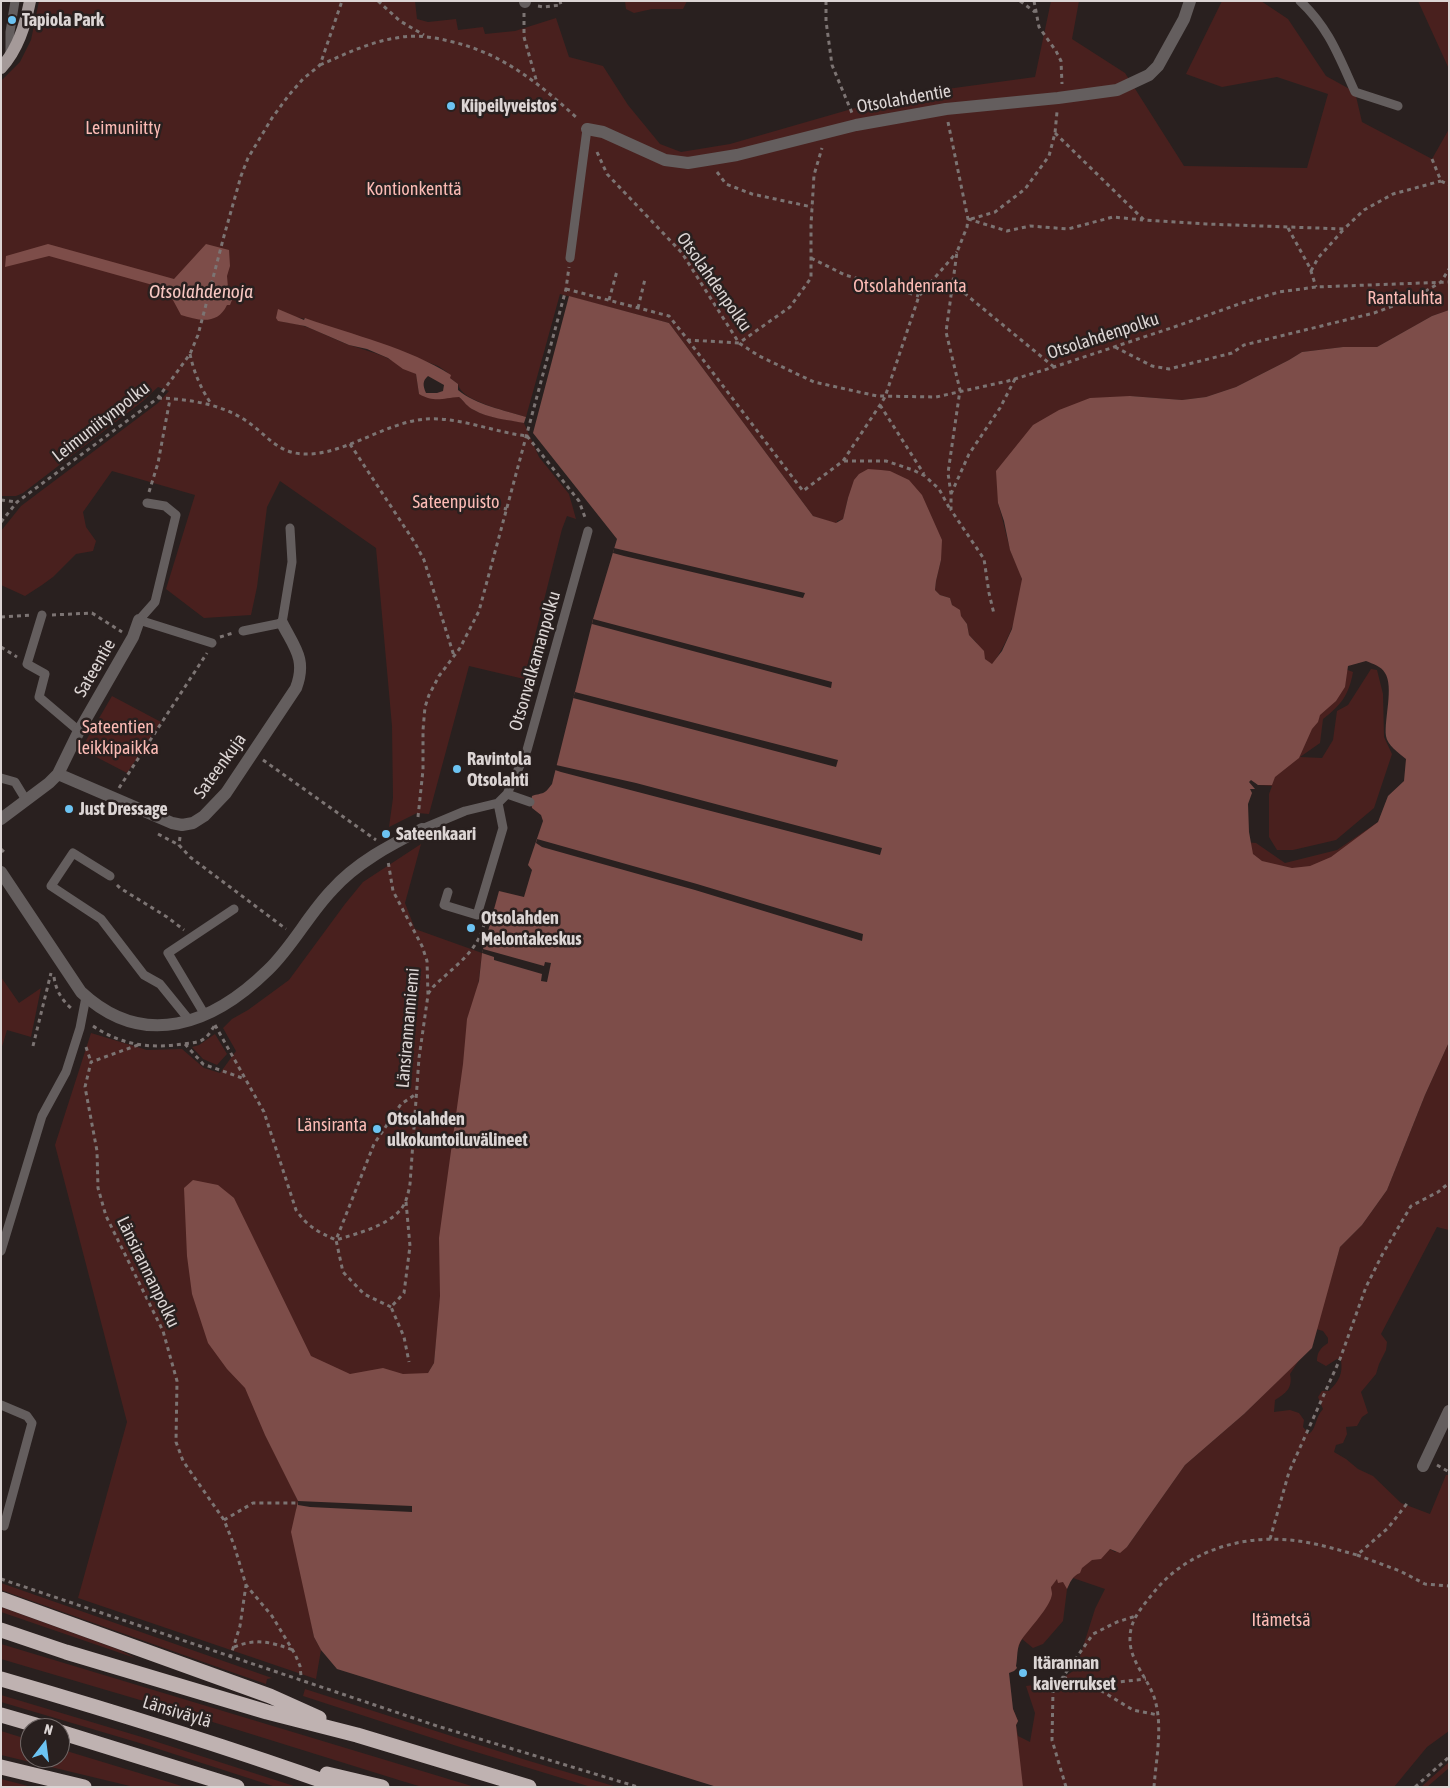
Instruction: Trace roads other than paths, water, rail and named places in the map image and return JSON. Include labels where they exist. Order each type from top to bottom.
[{"type":"highway","points":[[1,1598],[270,1696],[357,1735]]},
{"type":"highway","points":[[1,1630],[266,1712],[357,1735],[529,1787]]},
{"type":"highway","name":"Länsiväylä","points":[[1,1679],[260,1758],[340,1787]]},
{"type":"highway","points":[[1,1715],[20,1720]]},
{"type":"highway","points":[[70,1735],[236,1787]]},
{"type":"highway","points":[[260,1758],[382,1787]]},
{"type":"highway","points":[[1,1767],[84,1787]]},
{"type":"main road","points":[[1,68],[10,57],[20,38],[30,1]]},
{"type":"street","name":"Otsolahdentie","points":[[587,129],[603,132],[665,160],[688,163],[737,155],[856,125],[946,108],[1060,98],[1117,90],[1149,75],[1158,66],[1184,19],[1190,1]]},
{"type":"street","name":"Sateentie","points":[[1,819],[58,774],[78,731],[133,636],[139,620]]},
{"type":"street","name":"Sateenkuja","points":[[58,774],[172,823],[182,825],[194,823],[204,816],[226,793],[296,688],[300,678],[301,662],[282,623]]},
{"type":"street","points":[[1,872],[67,972],[86,997],[98,1008],[117,1018],[154,1026],[190,1021],[205,1015],[236,997],[268,970],[296,937],[331,890],[345,877],[420,824]]},
{"type":"street","points":[[1423,1466],[1449,1411]]},
{"type":"lane","points":[[10,57],[10,32],[15,1]]},
{"type":"lane","points":[[1300,1],[1322,24],[1331,38],[1355,92],[1398,106]]},
{"type":"lane","points":[[570,258],[587,129]]},
{"type":"lane","points":[[147,503],[166,506],[176,515],[155,602],[139,620],[212,643]]},
{"type":"lane","points":[[243,631],[282,623],[292,562],[290,528]]},
{"type":"lane","name":"Otsonvalkamanpolku","points":[[498,803],[507,794],[527,750],[588,531]]},
{"type":"lane","points":[[42,615],[27,664],[45,674],[39,697],[78,731]]},
{"type":"lane","points":[[1,778],[15,782],[26,800]]},
{"type":"lane","points":[[507,794],[530,802]]},
{"type":"lane","points":[[420,824],[498,803],[503,828],[477,915],[444,905],[448,892]]},
{"type":"lane","points":[[110,876],[73,853],[51,886],[102,918],[144,975],[160,984],[190,1021]]},
{"type":"lane","points":[[205,1015],[168,953],[234,909]]},
{"type":"lane","points":[[1,1251],[42,1116],[66,1072],[80,1028],[86,997]]},
{"type":"lane","points":[[1,1405],[27,1416],[32,1423],[4,1526]]},
{"type":"water","name":"Otsolahdenoja","points":[[48,244],[174,279],[206,244],[229,250],[230,266],[227,276],[229,299],[232,300],[230,305],[227,305],[218,316],[213,319],[200,320],[181,315],[167,289],[49,256],[5,267],[6,256]]},
{"type":"water","points":[[569,296],[669,323],[813,516],[836,523],[843,519],[854,480],[859,474],[868,469],[890,471],[909,480],[922,495],[942,540],[941,560],[935,590],[940,595],[950,598],[952,605],[960,610],[961,616],[967,624],[969,635],[984,651],[985,659],[992,664],[1002,651],[1012,629],[1022,579],[1010,550],[998,503],[996,471],[1033,425],[1059,410],[1090,398],[1130,396],[1182,400],[1206,397],[1236,387],[1302,352],[1343,347],[1377,347],[1432,316],[1449,310],[1449,1042],[1425,1095],[1387,1190],[1362,1225],[1340,1247],[1312,1348],[1244,1414],[1185,1465],[1127,1547],[1120,1553],[1110,1549],[1101,1559],[1092,1560],[1073,1578],[1067,1589],[1063,1582],[1058,1583],[1057,1579],[1051,1587],[1051,1599],[1020,1642],[1017,1652],[1017,1668],[1009,1673],[1013,1709],[1018,1721],[1016,1725],[1023,1787],[717,1787],[337,1669],[321,1650],[314,1637],[291,1532],[298,1501],[265,1435],[245,1388],[227,1369],[208,1343],[192,1294],[187,1256],[184,1188],[193,1180],[218,1185],[234,1198],[311,1356],[350,1374],[383,1368],[403,1374],[428,1373],[434,1363],[440,1296],[439,1238],[463,1064],[467,1019],[479,981],[482,953],[499,891],[524,897],[532,870],[528,865],[543,821],[541,815],[532,808],[532,796],[545,792],[552,784],[593,619],[617,539],[533,433]],"holes":[[[1366,661],[1381,669],[1388,679],[1389,695],[1386,736],[1391,746],[1406,759],[1404,781],[1388,796],[1378,822],[1331,857],[1310,866],[1292,868],[1262,861],[1253,854],[1249,832],[1248,804],[1252,793],[1250,789],[1255,789],[1249,782],[1251,780],[1258,785],[1272,785],[1275,777],[1299,758],[1320,715],[1336,701],[1345,687],[1348,666]]]},
{"type":"water","name":"Otsolahdenoja","points":[[278,309],[304,320],[305,318],[361,336],[417,357],[451,375],[450,378],[458,384],[458,390],[473,400],[526,417],[524,423],[479,413],[469,407],[459,397],[439,399],[425,397],[419,394],[416,374],[403,369],[388,358],[367,349],[349,345],[305,326],[278,321],[276,318]],"holes":[[[428,376],[444,385],[443,391],[437,393],[426,393],[424,388],[425,380]]]},
{"type":"place","name":"Tapiola Park","points":[[12,20]]},
{"type":"place","name":"Kiipeilyveistos","points":[[451,106]]},
{"type":"place","name":"Ravintola Otsolahti","points":[[457,769]]},
{"type":"place","name":"Just Dressage","points":[[69,809]]},
{"type":"place","name":"Sateenkaari","points":[[386,834]]},
{"type":"place","name":"Otsolahden Melontakeskus","points":[[471,928]]},
{"type":"place","name":"Otsolahden ulkokuntoiluvälineet","points":[[377,1129]]},
{"type":"place","name":"Itärannan kaiverrukset","points":[[1023,1673]]},
{"type":"park label","name":"Leimuniitty","points":[[123,128]]},
{"type":"park label","name":"Kontionkenttä","points":[[414,189]]},
{"type":"park label","name":"Otsolahdenranta","points":[[910,286]]},
{"type":"park label","name":"Rantaluhta","points":[[1405,298]]},
{"type":"park label","name":"Sateenpuisto","points":[[456,502]]},
{"type":"park label","name":"Sateentien leikkipaikka","points":[[118,738]]},
{"type":"park label","name":"Länsiranta","points":[[332,1125]]},
{"type":"park label","name":"Itämetsä","points":[[1281,1620]]}]
